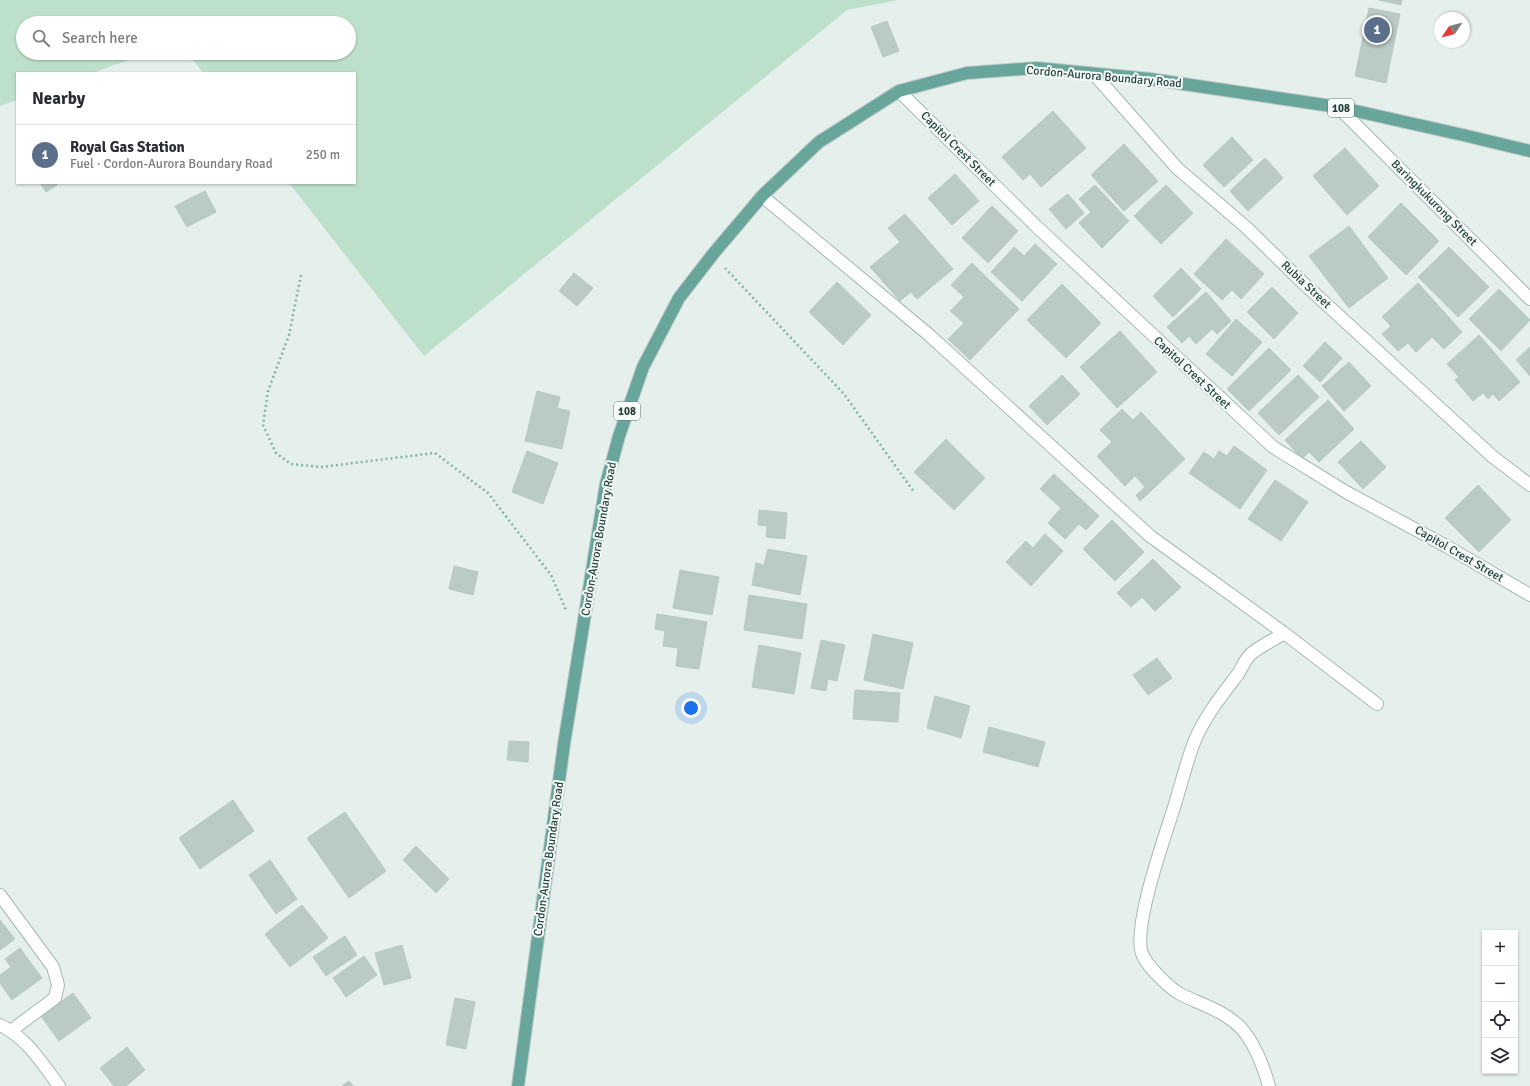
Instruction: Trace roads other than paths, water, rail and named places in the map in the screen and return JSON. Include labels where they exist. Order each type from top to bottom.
[{"type":"main road","name":"Cordon-Aurora Boundary Road","points":[[518,1086],[564,744],[606,484],[619,436],[642,368],[679,298],[713,254],[762,196],[819,142],[899,91],[967,73],[1036,68],[1150,80],[1338,107],[1530,151]]},
{"type":"street","name":"Rubia Street","points":[[1094,74],[1177,168],[1247,228],[1306,286],[1487,452],[1528,480]]},
{"type":"street","name":"Capitol Crest Street","points":[[899,91],[1036,226],[1273,447],[1346,492],[1446,546],[1530,595]]},
{"type":"street","name":"Baringkukurong Street","points":[[1338,107],[1530,299]]},
{"type":"street","points":[[762,196],[928,334],[1150,536],[1284,633],[1377,704]]},
{"type":"street","points":[[1269,1086],[1263,1065],[1251,1041],[1239,1027],[1228,1018],[1201,1003],[1180,994],[1157,975],[1143,956],[1141,949],[1141,937],[1148,892],[1196,740],[1212,710],[1238,674],[1250,654],[1284,633]]},
{"type":"street","points":[[0,895],[53,967],[58,985],[55,998],[12,1030]]},
{"type":"street","points":[[0,1025],[12,1030],[33,1052],[59,1086]]},
{"type":"place","name":"Royal Gas Station","points":[[1377,30]]}]
